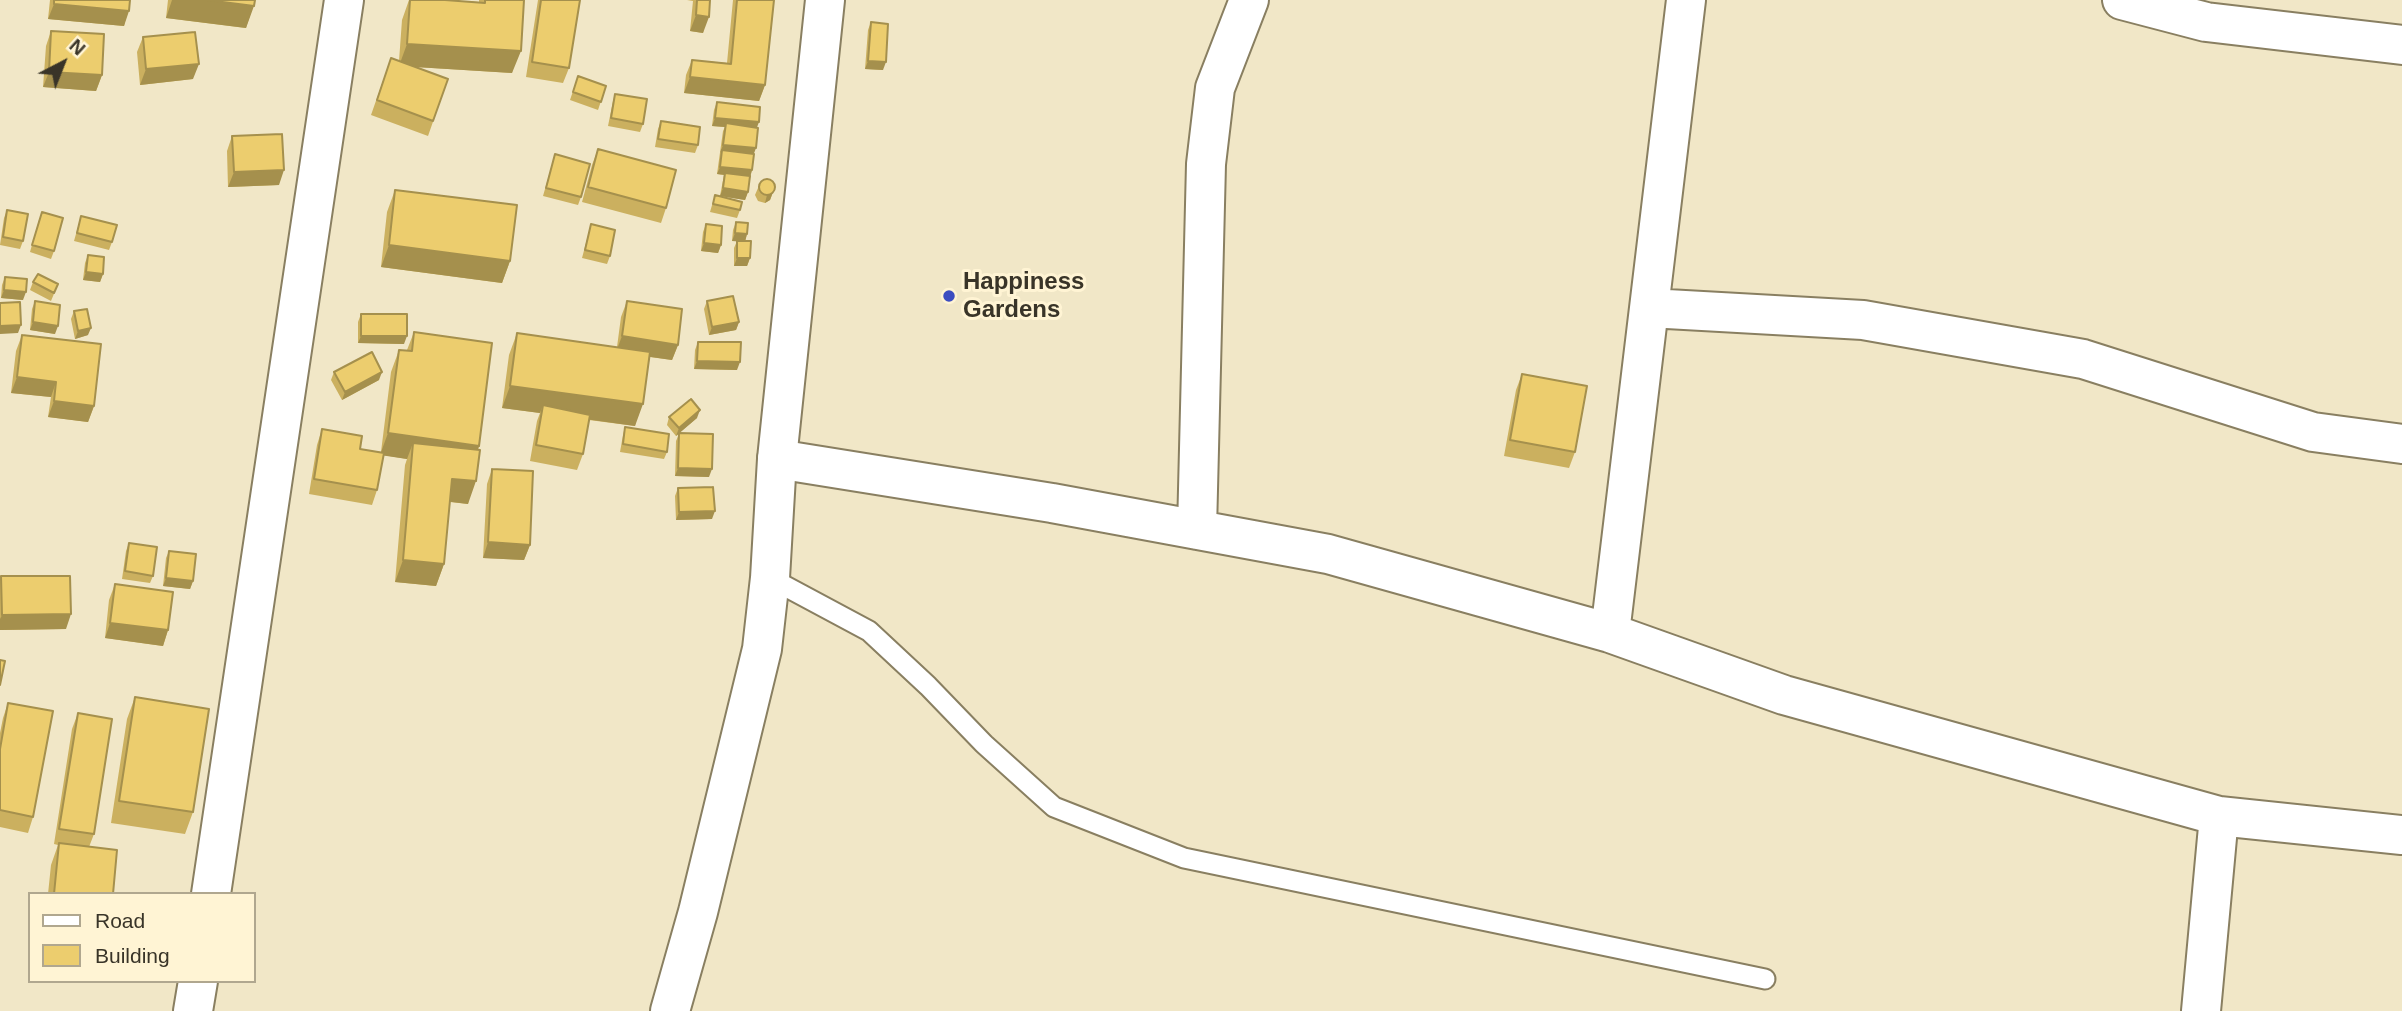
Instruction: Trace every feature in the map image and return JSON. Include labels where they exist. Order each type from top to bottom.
[{"type":"street","points":[[211,892],[344,0]]},
{"type":"street","points":[[670,1011],[701,899],[759,662],[770,578],[777,459],[825,0]]},
{"type":"street","points":[[1197,530],[1206,164],[1215,88],[1249,0]]},
{"type":"street","points":[[1609,633],[1686,0]]},
{"type":"street","points":[[2122,0],[2206,23],[2402,45]]},
{"type":"street","points":[[1648,308],[1863,320],[2083,359],[2314,432],[2402,444]]},
{"type":"street","points":[[777,459],[1052,503],[1328,554],[1609,633],[1784,695],[2219,816],[2402,835]]},
{"type":"street","points":[[2201,1011],[2219,816]]},
{"type":"street","points":[[193,1011],[198,983]]},
{"type":"lane","points":[[770,578],[869,631],[928,686],[984,744],[1054,807],[1184,858],[1765,979]]},
{"type":"building","points":[[54,0],[130,0],[129,11],[54,4]]},
{"type":"building","points":[[207,0],[255,0],[254,6]]},
{"type":"building","points":[[410,0],[485,3],[485,0],[524,0],[521,51],[407,44]]},
{"type":"building","points":[[541,0],[580,0],[569,68],[532,62]]},
{"type":"building","points":[[697,0],[710,0],[709,17],[696,15]]},
{"type":"building","points":[[737,0],[774,0],[765,85],[690,77],[692,60],[731,64]]},
{"type":"building","points":[[871,22],[888,24],[886,62],[868,61]]},
{"type":"building","points":[[51,31],[104,34],[102,75],[49,72]]},
{"type":"building","points":[[195,32],[199,64],[146,69],[143,37]]},
{"type":"building","points":[[391,58],[448,79],[433,121],[377,100]]},
{"type":"building","points":[[578,76],[606,86],[601,102],[573,92]]},
{"type":"building","points":[[615,94],[647,99],[643,124],[611,118]]},
{"type":"building","points":[[717,102],[760,107],[759,122],[715,118]]},
{"type":"building","points":[[661,121],[700,127],[698,145],[658,139]]},
{"type":"building","points":[[726,123],[758,128],[756,148],[723,145]]},
{"type":"building","points":[[282,134],[284,170],[234,172],[232,136]]},
{"type":"building","points":[[598,149],[676,170],[666,208],[588,187]]},
{"type":"building","points":[[722,150],[754,154],[752,170],[720,167]]},
{"type":"building","points":[[555,154],[590,164],[581,197],[546,188]]},
{"type":"building","points":[[725,173],[750,176],[748,192],[723,188]]},
{"type":"building","points":[[767,179],[773,181],[773,193],[767,195],[761,193],[759,187],[761,181]]},
{"type":"building","points":[[395,190],[517,205],[510,261],[389,245]]},
{"type":"building","points":[[715,195],[742,202],[740,210],[713,204]]},
{"type":"building","points":[[7,210],[28,214],[23,241],[3,237]]},
{"type":"building","points":[[42,212],[63,218],[54,251],[32,245]]},
{"type":"building","points":[[81,216],[117,225],[112,242],[77,233]]},
{"type":"building","points":[[736,222],[748,223],[747,234],[735,233]]},
{"type":"building","points":[[591,224],[615,230],[610,256],[585,250]]},
{"type":"building","points":[[706,224],[722,226],[721,245],[704,243]]},
{"type":"building","points":[[737,241],[751,241],[750,258],[737,258]]},
{"type":"building","points":[[88,255],[104,257],[103,274],[86,272]]},
{"type":"building","points":[[38,274],[58,284],[54,293],[33,282]]},
{"type":"building","points":[[5,277],[27,279],[26,292],[4,290]]},
{"type":"building","points":[[733,296],[739,322],[712,327],[707,301]]},
{"type":"building","points":[[35,301],[60,305],[58,326],[33,322]]},
{"type":"building","points":[[627,301],[682,309],[678,345],[622,336]]},
{"type":"building","points":[[20,302],[21,325],[0,326],[0,303]]},
{"type":"building","points":[[87,309],[91,328],[78,331],[74,311]]},
{"type":"building","points":[[361,314],[407,314],[407,336],[361,336]]},
{"type":"building","points":[[414,332],[492,343],[479,446],[388,433],[399,350],[412,351]]},
{"type":"building","points":[[517,333],[650,352],[643,404],[510,386]]},
{"type":"building","points":[[22,335],[101,344],[94,406],[54,401],[56,382],[17,377]]},
{"type":"building","points":[[698,342],[741,342],[740,362],[697,361]]},
{"type":"building","points":[[372,352],[382,372],[345,392],[334,372]]},
{"type":"building","points":[[1522,374],[1587,386],[1575,452],[1510,440]]},
{"type":"building","points":[[691,399],[700,410],[679,428],[669,417]]},
{"type":"building","points":[[543,405],[590,415],[583,454],[536,445]]},
{"type":"building","points":[[625,427],[669,434],[667,452],[623,444]]},
{"type":"building","points":[[322,429],[362,436],[360,449],[384,453],[377,490],[314,479]]},
{"type":"building","points":[[679,433],[713,434],[712,469],[678,468]]},
{"type":"building","points":[[413,443],[480,450],[476,481],[452,479],[444,564],[403,560]]},
{"type":"building","points":[[492,469],[533,471],[530,545],[488,542]]},
{"type":"building","points":[[713,487],[715,511],[679,512],[678,488]]},
{"type":"building","points":[[129,543],[157,547],[153,576],[125,571]]},
{"type":"building","points":[[169,551],[196,554],[193,581],[166,578]]},
{"type":"building","points":[[1,576],[70,576],[71,614],[2,615]]},
{"type":"building","points":[[115,584],[173,592],[168,630],[110,623]]},
{"type":"building","points":[[0,660],[5,661],[0,685]]},
{"type":"building","points":[[135,697],[209,709],[193,812],[119,801]]},
{"type":"building","points":[[8,703],[53,711],[33,817],[0,810],[0,749]]},
{"type":"building","points":[[78,713],[112,719],[94,834],[59,829]]},
{"type":"building","points":[[59,843],[117,850],[113,892],[54,892]]},
{"type":"place","name":"Happiness Gardens","points":[[949,296]]}]
